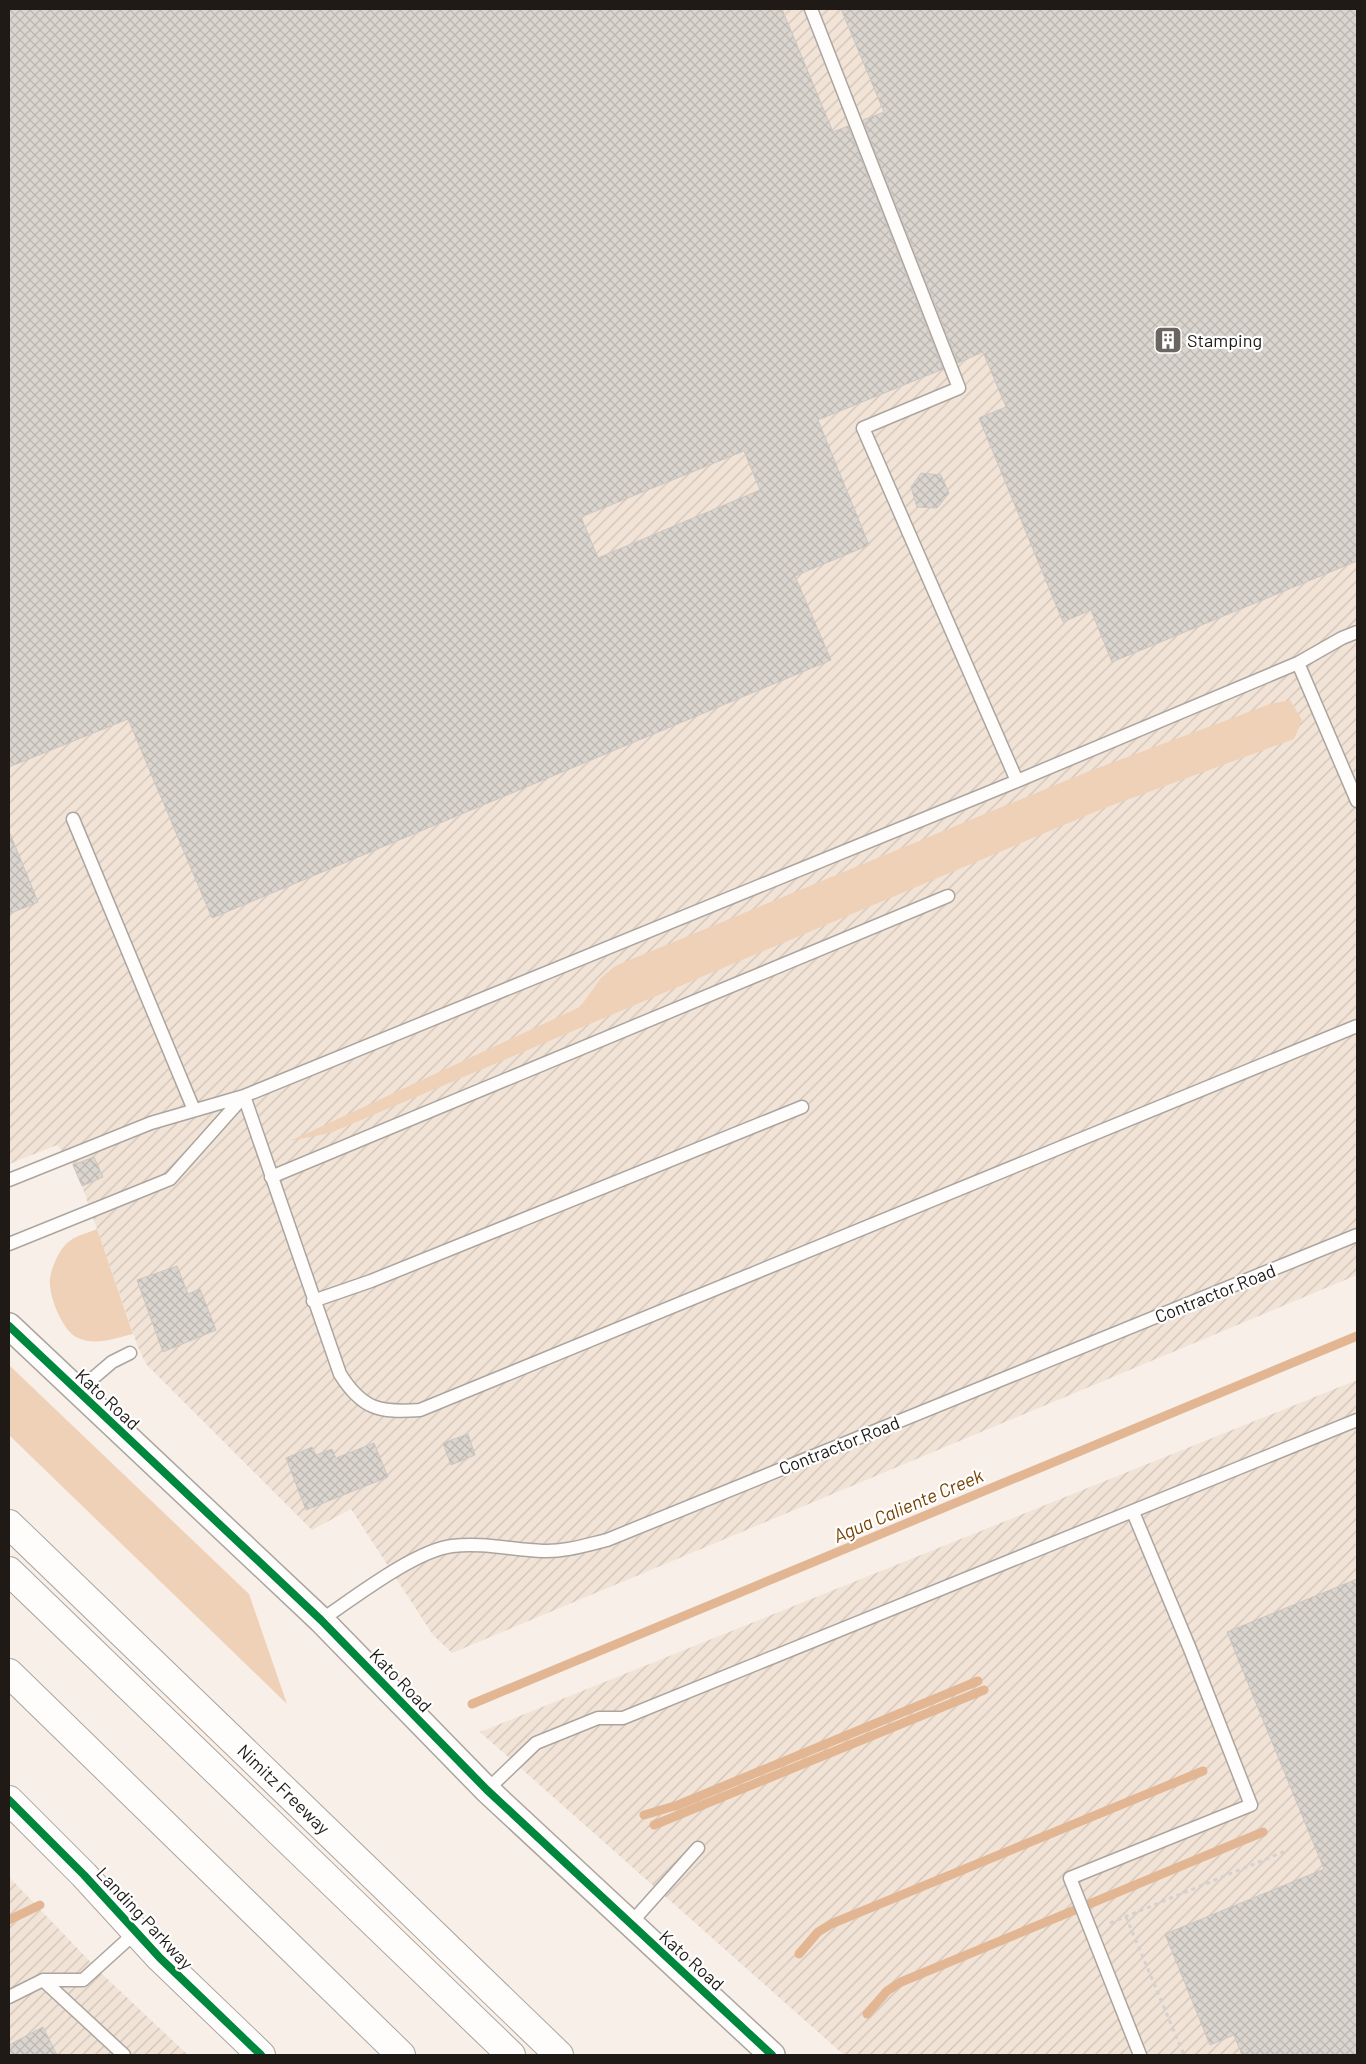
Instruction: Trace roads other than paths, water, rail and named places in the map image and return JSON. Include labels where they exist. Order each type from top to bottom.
[{"type":"main road","name":"Nimitz Freeway","points":[[9,1524],[559,2055]]},
{"type":"main road","points":[[9,1571],[511,2055]]},
{"type":"main road","points":[[9,1673],[401,2055]]},
{"type":"main road","name":"Landing Parkway","points":[[9,1800],[84,1876],[160,1958],[261,2055]]},
{"type":"street","name":"Kato Road","points":[[9,1326],[321,1620],[487,1790],[772,2055]]},
{"type":"lane","points":[[811,9],[959,388],[863,428],[1017,781]]},
{"type":"lane","points":[[9,1180],[150,1123],[244,1096],[1017,781],[1298,663],[1342,638],[1357,632]]},
{"type":"lane","points":[[1298,663],[1357,801]]},
{"type":"lane","points":[[74,819],[194,1110]]},
{"type":"lane","points":[[271,1177],[948,896]]},
{"type":"lane","points":[[244,1096],[313,1301],[340,1374],[349,1388],[360,1399],[386,1411],[420,1410],[1357,1026]]},
{"type":"lane","points":[[9,1244],[170,1179],[244,1096]]},
{"type":"lane","points":[[313,1301],[371,1281],[802,1107]]},
{"type":"lane","name":"Contractor Road","points":[[321,1620],[404,1565],[427,1554],[450,1546],[474,1544],[546,1551],[578,1547],[606,1540],[1357,1235]]},
{"type":"lane","points":[[78,1391],[112,1362],[130,1353]]},
{"type":"lane","points":[[487,1790],[536,1743],[598,1718],[623,1718],[1357,1420]]},
{"type":"lane","points":[[1133,1512],[1187,1641],[1251,1805],[1070,1878],[1140,2055]]},
{"type":"lane","points":[[630,1924],[698,1848]]},
{"type":"lane","points":[[9,1997],[43,1980],[83,1980],[136,1932]]},
{"type":"lane","points":[[43,1980],[124,2055]]},
{"type":"waterway","name":"Agua Caliente Creek","points":[[472,1704],[1357,1336]]},
{"type":"waterway","points":[[644,1815],[678,1805],[978,1681]]},
{"type":"waterway","points":[[654,1825],[984,1690]]},
{"type":"waterway","points":[[799,1954],[818,1932],[831,1924],[1203,1771]]},
{"type":"waterway","points":[[867,2014],[887,1991],[901,1982],[1263,1832]]},
{"type":"waterway","name":"Agua Caliente Creek","points":[[9,1920],[40,1905]]},
{"type":"place","name":"Stamping","points":[[1168,340]]}]
